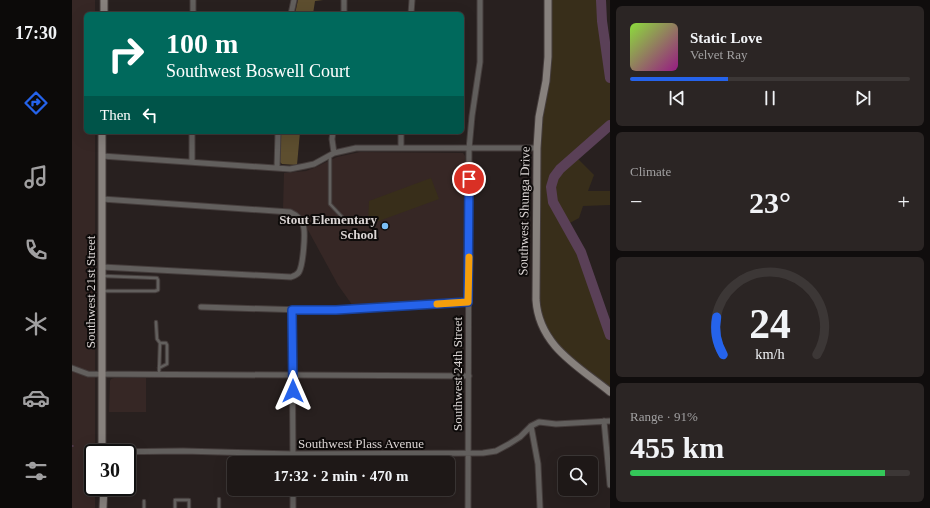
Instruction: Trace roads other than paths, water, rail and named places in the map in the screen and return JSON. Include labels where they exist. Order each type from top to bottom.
[{"type":"street","points":[[104,0],[104,12]]},
{"type":"street","points":[[193,0],[193,12]]},
{"type":"street","points":[[291,12],[294,0]]},
{"type":"street","points":[[344,0],[344,12]]},
{"type":"street","points":[[411,12],[412,0]]},
{"type":"street","name":"Southwest 24th Street","points":[[468,508],[469,149],[480,62],[480,0]]},
{"type":"street","name":"Southwest Shunga Drive","points":[[548,0],[546,81],[538,118],[537,148],[536,300],[539,321],[548,338],[556,348],[610,392]]},
{"type":"street","name":"Southwest 21st Street","points":[[102,134],[102,444]]},
{"type":"street","points":[[192,134],[192,162]]},
{"type":"street","points":[[277,168],[278,134]]},
{"type":"street","points":[[332,154],[333,134]]},
{"type":"street","points":[[401,134],[401,148]]},
{"type":"street","points":[[102,156],[290,169],[314,164],[332,154],[356,148],[537,148]]},
{"type":"street","points":[[102,199],[290,212],[300,219],[304,232],[301,267],[297,274],[291,277],[102,266]]},
{"type":"street","points":[[201,307],[336,310],[468,302]]},
{"type":"street","points":[[292,310],[293,454]]},
{"type":"street","points":[[72,368],[88,374],[159,371],[293,375],[468,376]]},
{"type":"street","points":[[604,421],[610,485]]},
{"type":"street","points":[[540,508],[538,464],[531,426],[539,422],[556,424],[610,421]]},
{"type":"street","name":"Southwest Plass Avenue","points":[[136,452],[183,451],[293,454],[482,453],[496,451],[509,444],[520,437],[531,426]]},
{"type":"street","points":[[103,508],[104,496]]},
{"type":"street","points":[[293,496],[293,508]]},
{"type":"lane","points":[[332,154],[330,204],[343,218]]},
{"type":"lane","points":[[102,276],[157,278],[158,280],[157,291],[102,290]]},
{"type":"lane","points":[[156,322],[157,339],[160,343],[159,371]]},
{"type":"lane","points":[[159,371],[168,362],[167,345],[166,343],[160,343]]},
{"type":"lane","points":[[219,499],[219,508]]},
{"type":"lane","points":[[175,508],[175,500],[189,500],[189,508]]},
{"type":"lane","points":[[144,501],[144,508]]},
{"type":"waterway","points":[[601,0],[602,21],[610,78]]},
{"type":"waterway","points":[[610,125],[560,169],[554,177],[551,187],[553,202],[581,252],[610,335]]},
{"type":"place","name":"Stout Elementary School","points":[[385,226]]}]
